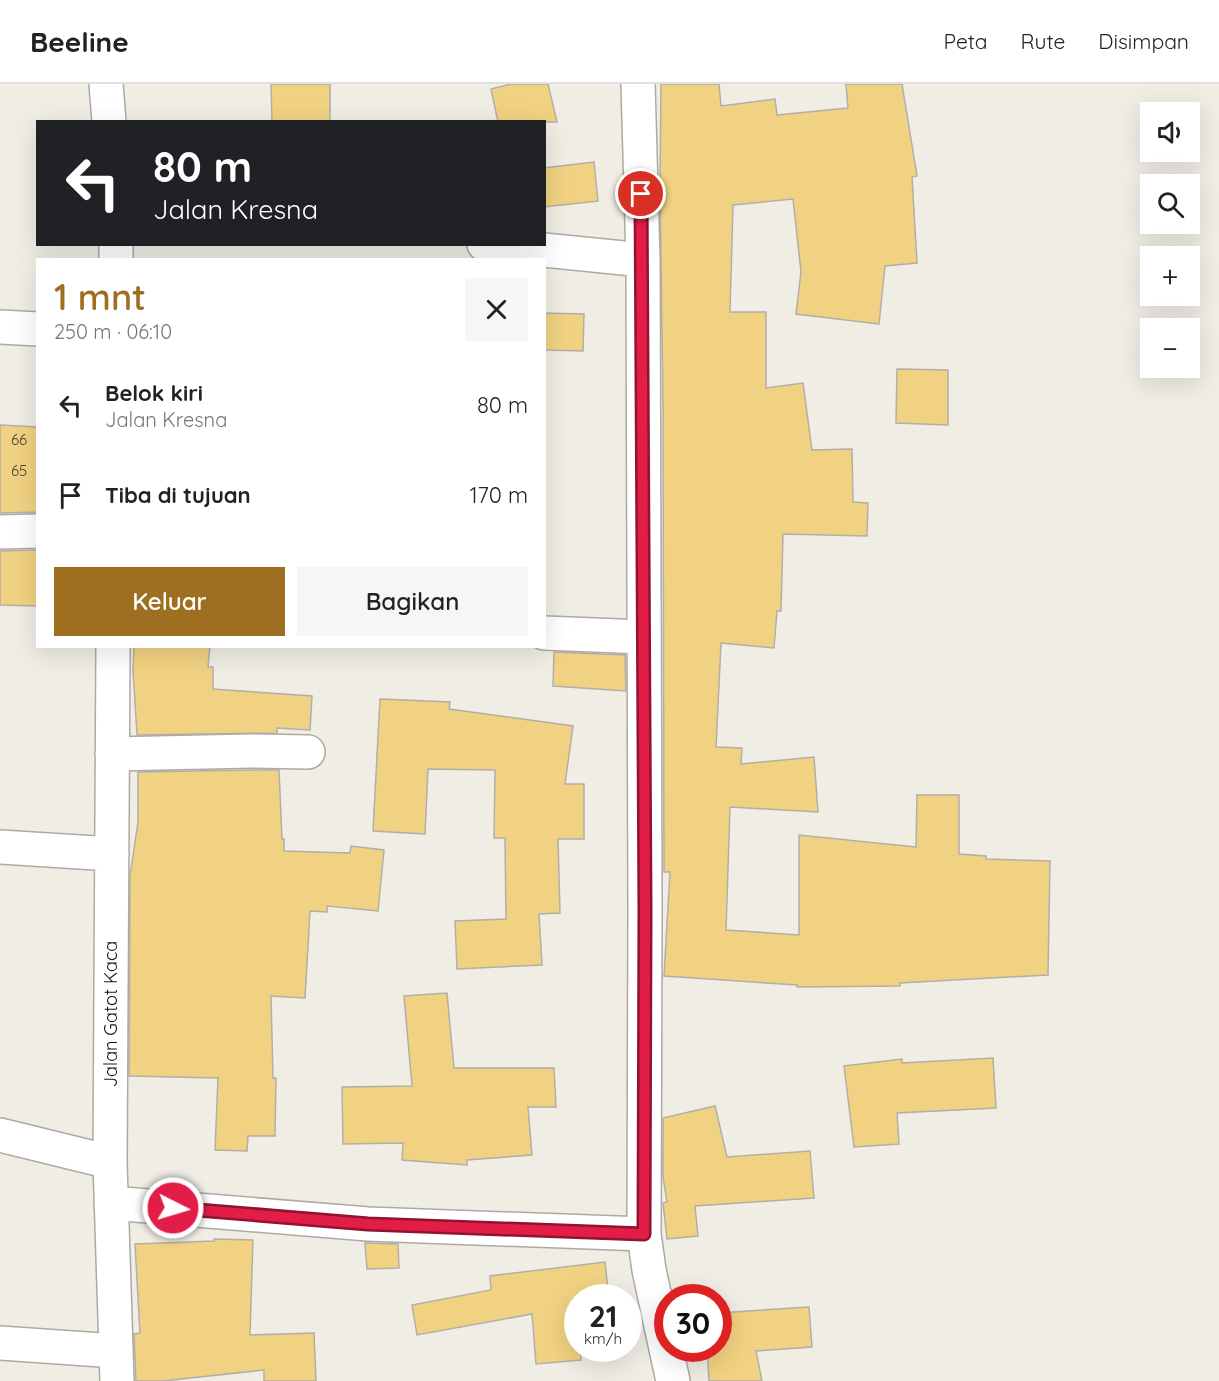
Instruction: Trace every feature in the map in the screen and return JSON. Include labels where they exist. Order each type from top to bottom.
[{"type":"street","points":[[106,84],[109,120]]},
{"type":"street","points":[[638,84],[643,260],[644,1234],[649,1270],[673,1381]]},
{"type":"street","points":[[504,246],[643,260]]},
{"type":"street","points":[[0,327],[36,328]]},
{"type":"street","points":[[0,532],[36,531]]},
{"type":"street","points":[[546,633],[644,637]]},
{"type":"street","name":"Jalan Gatot Kaca","points":[[113,648],[110,1162],[117,1366]]},
{"type":"street","points":[[111,754],[308,752]]},
{"type":"street","points":[[0,847],[111,854]]},
{"type":"street","points":[[0,1136],[110,1162]]},
{"type":"street","points":[[111,1203],[368,1224],[644,1234]]},
{"type":"street","points":[[0,1343],[117,1366]]},
{"type":"building","points":[[271,84],[330,84],[330,120],[272,120]]},
{"type":"building","points":[[511,84],[548,84],[557,122],[498,120],[491,89]]},
{"type":"building","points":[[661,84],[719,84],[721,106],[775,99],[777,115],[848,108],[846,84],[902,84],[917,176],[912,177],[917,263],[885,266],[879,324],[796,314],[801,272],[793,199],[733,205],[730,312],[766,312],[766,388],[803,383],[812,450],[852,449],[853,502],[868,503],[867,536],[783,534],[781,611],[777,611],[774,648],[721,643],[716,747],[742,748],[741,764],[814,757],[818,812],[730,807],[726,930],[799,935],[799,835],[916,847],[917,795],[959,795],[959,854],[986,856],[986,859],[1050,861],[1048,975],[900,983],[900,986],[797,987],[797,985],[664,976],[670,872],[664,872]]},
{"type":"building","points":[[594,162],[598,201],[546,207],[546,168]]},
{"type":"building","points":[[546,313],[584,314],[583,351],[546,350]]},
{"type":"building","points":[[897,369],[948,370],[948,425],[896,423]]},
{"type":"building","points":[[0,425],[36,427],[36,512],[0,513]]},
{"type":"building","points":[[36,550],[36,606],[0,605],[0,551]]},
{"type":"building","points":[[134,648],[210,648],[208,667],[213,667],[213,689],[312,696],[310,730],[277,728],[277,733],[137,735]]},
{"type":"building","points":[[554,652],[625,655],[626,691],[553,686]]},
{"type":"building","points":[[380,699],[450,702],[449,709],[573,726],[565,784],[584,784],[584,839],[558,839],[560,913],[539,914],[542,965],[457,969],[455,921],[506,919],[505,838],[494,838],[495,770],[428,769],[425,834],[373,831]]},
{"type":"building","points":[[279,770],[284,851],[350,853],[351,846],[384,850],[378,911],[327,906],[327,912],[310,911],[305,998],[271,996],[273,1078],[276,1078],[275,1136],[248,1136],[247,1151],[215,1150],[218,1078],[129,1076],[130,876],[138,822],[138,772]]},
{"type":"building","points":[[447,993],[454,1068],[554,1068],[556,1107],[528,1107],[532,1155],[467,1160],[467,1165],[402,1160],[403,1143],[343,1144],[342,1087],[412,1086],[404,996]]},
{"type":"building","points":[[993,1058],[996,1108],[897,1113],[899,1144],[854,1147],[844,1066],[902,1059],[902,1063]]},
{"type":"building","points":[[715,1106],[727,1157],[810,1151],[814,1198],[695,1206],[698,1236],[667,1239],[663,1203],[667,1202],[663,1177],[663,1118]]},
{"type":"building","points":[[214,1239],[253,1240],[250,1335],[314,1333],[316,1381],[264,1381],[264,1370],[163,1381],[136,1381],[134,1334],[140,1333],[135,1244],[214,1241]]},
{"type":"building","points":[[365,1243],[398,1244],[399,1268],[367,1269]]},
{"type":"building","points":[[605,1262],[607,1284],[564,1284],[564,1362],[536,1364],[532,1314],[417,1335],[412,1305],[491,1290],[490,1276]]},
{"type":"building","points":[[809,1307],[812,1347],[756,1351],[762,1381],[709,1381],[708,1362],[732,1362],[732,1312]]},
{"type":"route","points":[[173,1208],[368,1224],[644,1234],[645,910],[641,194]]}]
